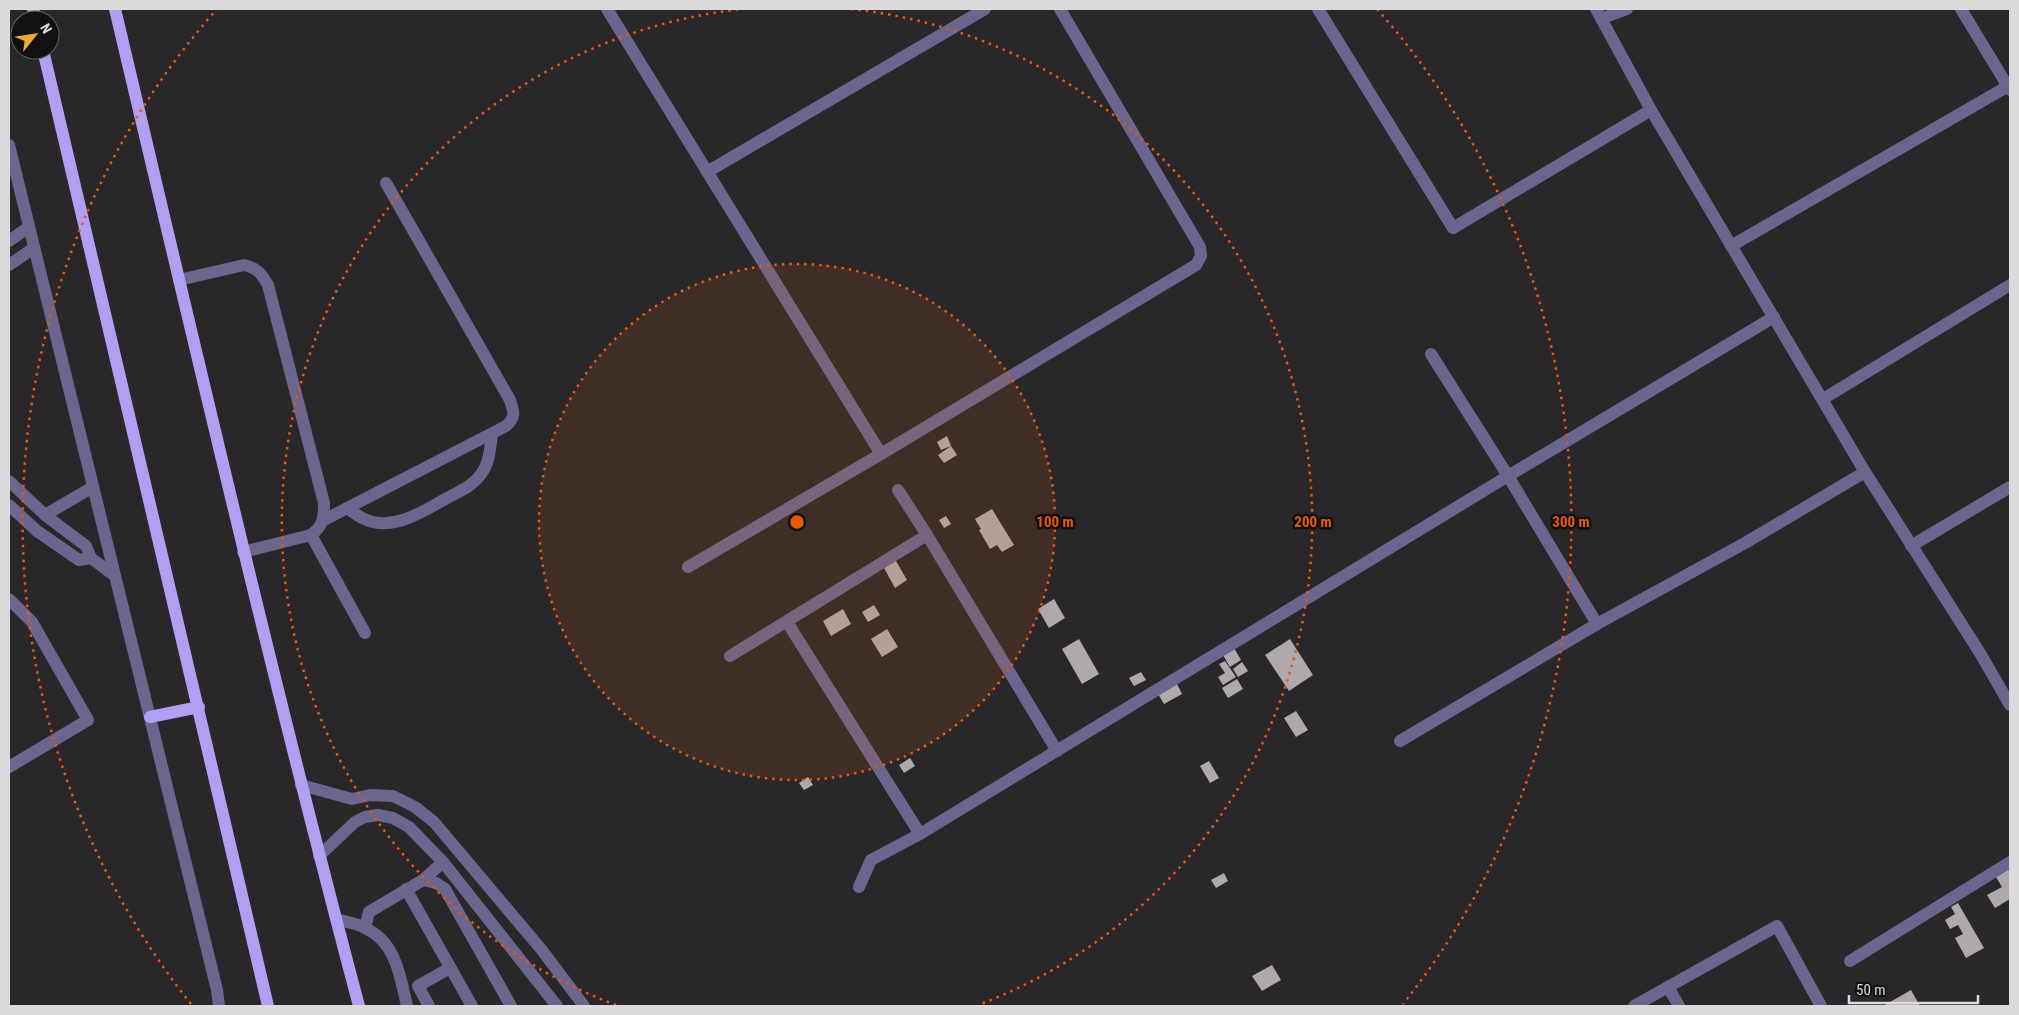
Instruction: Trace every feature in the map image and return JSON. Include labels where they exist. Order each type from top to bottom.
[{"type":"main road","points":[[115,9],[243,552],[319,856],[359,1006]]},
{"type":"main road","points":[[45,60],[268,1006]]},
{"type":"main road","points":[[150,717],[198,707]]},
{"type":"street","points":[[607,9],[881,454]]},
{"type":"street","points":[[708,172],[985,9]]},
{"type":"street","points":[[688,567],[1196,265],[1201,256],[1200,247],[1060,9]]},
{"type":"street","points":[[1318,9],[1453,228],[1650,110]]},
{"type":"street","points":[[1627,9],[1600,14],[1650,110],[1865,472],[2010,705]]},
{"type":"street","points":[[1731,246],[2009,87],[1960,9]]},
{"type":"street","points":[[9,145],[217,990],[219,1006]]},
{"type":"street","points":[[324,520],[492,434],[506,426],[512,420],[514,413],[510,400],[386,183]]},
{"type":"street","points":[[9,241],[29,227]]},
{"type":"street","points":[[9,266],[34,248]]},
{"type":"street","points":[[179,280],[244,265],[253,267],[260,272],[268,285],[324,503],[324,520],[320,528],[311,534],[243,552]]},
{"type":"street","points":[[1823,399],[2010,285]]},
{"type":"street","points":[[859,887],[871,860],[920,834],[1508,476],[1774,317]]},
{"type":"street","points":[[1431,354],[1508,476],[1597,624]]},
{"type":"street","points":[[347,508],[364,519],[375,522],[393,523],[412,518],[468,487],[481,475],[488,460],[492,434]]},
{"type":"street","points":[[1400,741],[1597,624],[1745,543],[1865,472]]},
{"type":"street","points":[[9,481],[46,515],[86,546],[91,558],[115,576]]},
{"type":"street","points":[[46,515],[93,487]]},
{"type":"street","points":[[1911,546],[2010,487]]},
{"type":"street","points":[[898,490],[1057,751]]},
{"type":"street","points":[[9,505],[37,531],[79,560],[91,558]]},
{"type":"street","points":[[311,534],[365,633]]},
{"type":"street","points":[[730,656],[927,535]]},
{"type":"street","points":[[9,599],[32,622],[88,720],[9,768]]},
{"type":"street","points":[[787,622],[920,834]]},
{"type":"street","points":[[301,785],[352,799],[370,795],[393,796],[415,807],[428,817],[461,851],[541,949],[584,1006]]},
{"type":"street","points":[[319,856],[355,822],[364,817],[378,815],[393,818],[409,828],[443,862],[557,1006]]},
{"type":"street","points":[[365,928],[369,912],[423,880],[443,862]]},
{"type":"street","points":[[1850,960],[2010,862]]},
{"type":"street","points":[[423,880],[436,883],[445,889],[511,1006]]},
{"type":"street","points":[[406,889],[472,1006]]},
{"type":"street","points":[[336,919],[365,928],[386,941],[396,963],[407,1006]]},
{"type":"street","points":[[1634,1006],[1777,926],[1821,1006]]},
{"type":"street","points":[[403,988],[418,986],[450,968]]},
{"type":"street","points":[[418,986],[429,1006]]},
{"type":"street","points":[[1668,987],[1679,1006]]},
{"type":"building","points":[[947,436],[951,446],[941,450],[937,442]]},
{"type":"building","points":[[951,446],[957,455],[944,463],[938,455]]},
{"type":"building","points":[[992,509],[1014,545],[1002,552],[997,545],[990,549],[975,519]]},
{"type":"building","points":[[946,516],[951,524],[944,528],[939,520]]},
{"type":"building","points":[[896,561],[907,580],[895,588],[884,568]]},
{"type":"building","points":[[1054,599],[1065,618],[1049,628],[1038,609]]},
{"type":"building","points":[[874,605],[880,615],[868,622],[862,612]]},
{"type":"building","points":[[843,609],[851,624],[831,636],[823,621]]},
{"type":"building","points":[[887,629],[898,647],[882,657],[871,639]]},
{"type":"building","points":[[1079,639],[1099,674],[1082,684],[1062,649]]},
{"type":"building","points":[[1290,639],[1313,675],[1289,691],[1265,655]]},
{"type":"building","points":[[1234,648],[1241,660],[1230,667],[1223,655]]},
{"type":"building","points":[[1225,661],[1236,677],[1223,685],[1218,677],[1225,673],[1219,664]]},
{"type":"building","points":[[1242,662],[1248,671],[1238,677],[1233,669]]},
{"type":"building","points":[[1141,672],[1146,680],[1134,686],[1129,678]]},
{"type":"building","points":[[1237,679],[1243,689],[1228,698],[1222,688]]},
{"type":"building","points":[[1177,684],[1182,694],[1164,704],[1158,694]]},
{"type":"building","points":[[1296,711],[1308,730],[1296,737],[1284,718]]},
{"type":"building","points":[[910,758],[915,766],[904,773],[899,765]]},
{"type":"building","points":[[1209,761],[1219,778],[1210,783],[1200,766]]},
{"type":"building","points":[[808,777],[813,785],[804,790],[799,783]]},
{"type":"building","points":[[2008,869],[2010,874],[2010,899],[1995,908],[1987,895],[2002,887],[1996,877]]},
{"type":"building","points":[[1224,873],[1228,881],[1216,888],[1211,880]]},
{"type":"building","points":[[1958,903],[1984,948],[1966,958],[1955,938],[1963,934],[1958,925],[1950,929],[1945,920],[1955,914],[1951,907]]},
{"type":"building","points":[[1272,965],[1281,980],[1262,991],[1252,976]]},
{"type":"building","points":[[1911,990],[1920,1006],[1885,1005]]}]
